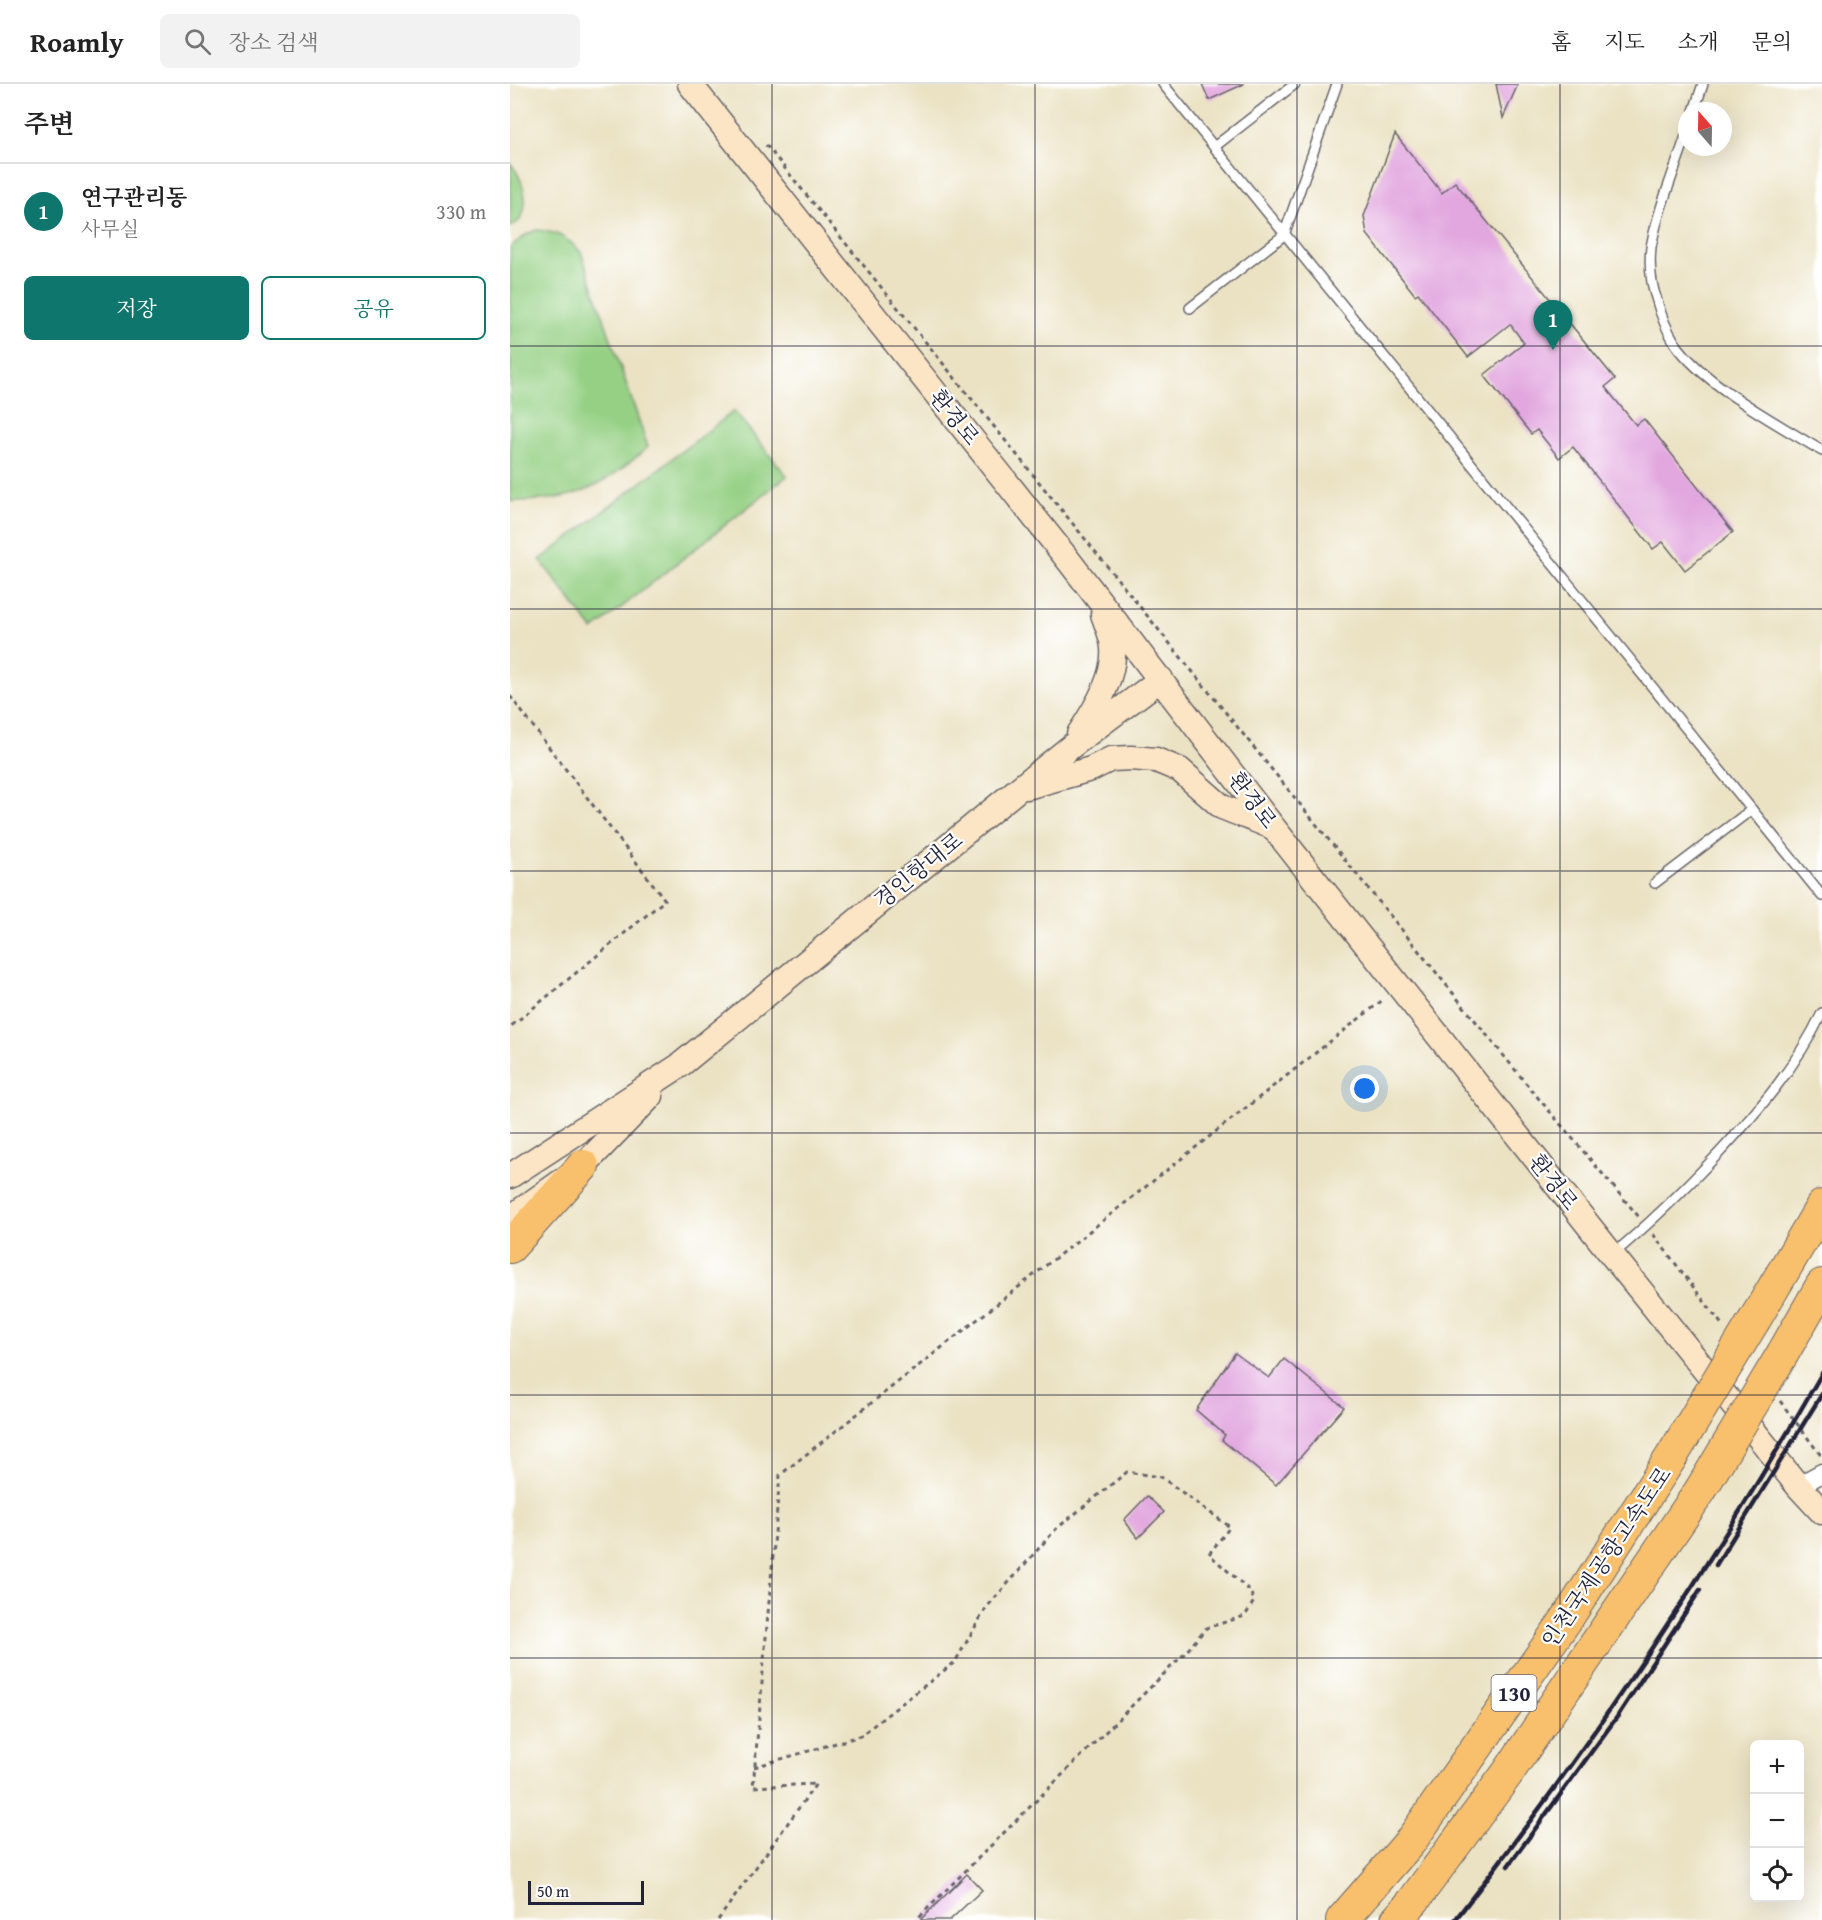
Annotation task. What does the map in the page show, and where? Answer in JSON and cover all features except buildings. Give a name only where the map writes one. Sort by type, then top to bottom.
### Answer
[{"type":"highway","points":[[510,1247],[583,1166]]},
{"type":"highway","name":"인천국제공항고속도로","points":[[1342,1920],[1410,1842],[1568,1617],[1672,1456],[1822,1206]]},
{"type":"highway","name":"인천국제공항고속도로","points":[[1397,1920],[1507,1774],[1700,1491],[1822,1285]]},
{"type":"street","name":"환경로","points":[[690,84],[1070,561],[1273,827],[1612,1255],[1798,1486],[1822,1512]]},
{"type":"street","points":[[1070,561],[1102,611],[1112,642],[1113,659],[1099,703],[1073,745]]},
{"type":"street","name":"경인항대로","points":[[510,1176],[679,1065],[1016,790],[1161,679]]},
{"type":"street","points":[[1016,790],[1091,769],[1111,759],[1156,760],[1180,770],[1221,807],[1273,827]]},
{"type":"street","name":"경인항대로","points":[[510,1218],[583,1166],[679,1065]]},
{"type":"street","points":[[1798,1486],[1822,1473]]},
{"type":"lane","points":[[1163,84],[1822,896]]},
{"type":"lane","points":[[1214,147],[1295,84]]},
{"type":"lane","points":[[1190,308],[1284,235],[1337,84]]},
{"type":"lane","points":[[1697,102],[1703,84]]},
{"type":"lane","points":[[1679,156],[1651,248],[1650,272],[1663,320],[1675,343],[1708,377],[1743,402],[1822,451]]},
{"type":"lane","points":[[1655,883],[1751,810]]},
{"type":"lane","points":[[1612,1255],[1647,1227],[1688,1187],[1770,1097],[1789,1071],[1822,1013]]},
{"type":"path","points":[[761,140],[1506,1059],[1647,1227],[1725,1328]]},
{"type":"path","points":[[510,696],[665,900],[510,1027]]},
{"type":"path","points":[[718,1920],[816,1784],[753,1787],[780,1475],[1399,986]]},
{"type":"path","points":[[1773,1392],[1822,1457]]},
{"type":"path","points":[[754,1767],[861,1736],[955,1662],[986,1608],[1056,1529],[1127,1472],[1161,1477],[1230,1527],[1209,1554],[1250,1591],[1254,1601],[1245,1616],[1206,1628],[1186,1652],[916,1920]]},
{"type":"green space","points":[[510,163],[521,181],[525,204],[520,219],[510,227]]},
{"type":"green space","points":[[536,230],[561,236],[581,252],[648,447],[616,473],[585,490],[552,499],[510,501],[510,247]]},
{"type":"green space","points":[[734,411],[787,476],[593,630],[540,560]]},
{"type":"railway","points":[[1455,1920],[1554,1788],[1648,1653],[1738,1515],[1822,1373]]},
{"type":"railway","points":[[1716,1565],[1822,1394]]},
{"type":"railway","points":[[1508,1866],[1617,1717],[1700,1590]]},
{"type":"place","name":"연구관리동","points":[[1553,350]]}]
